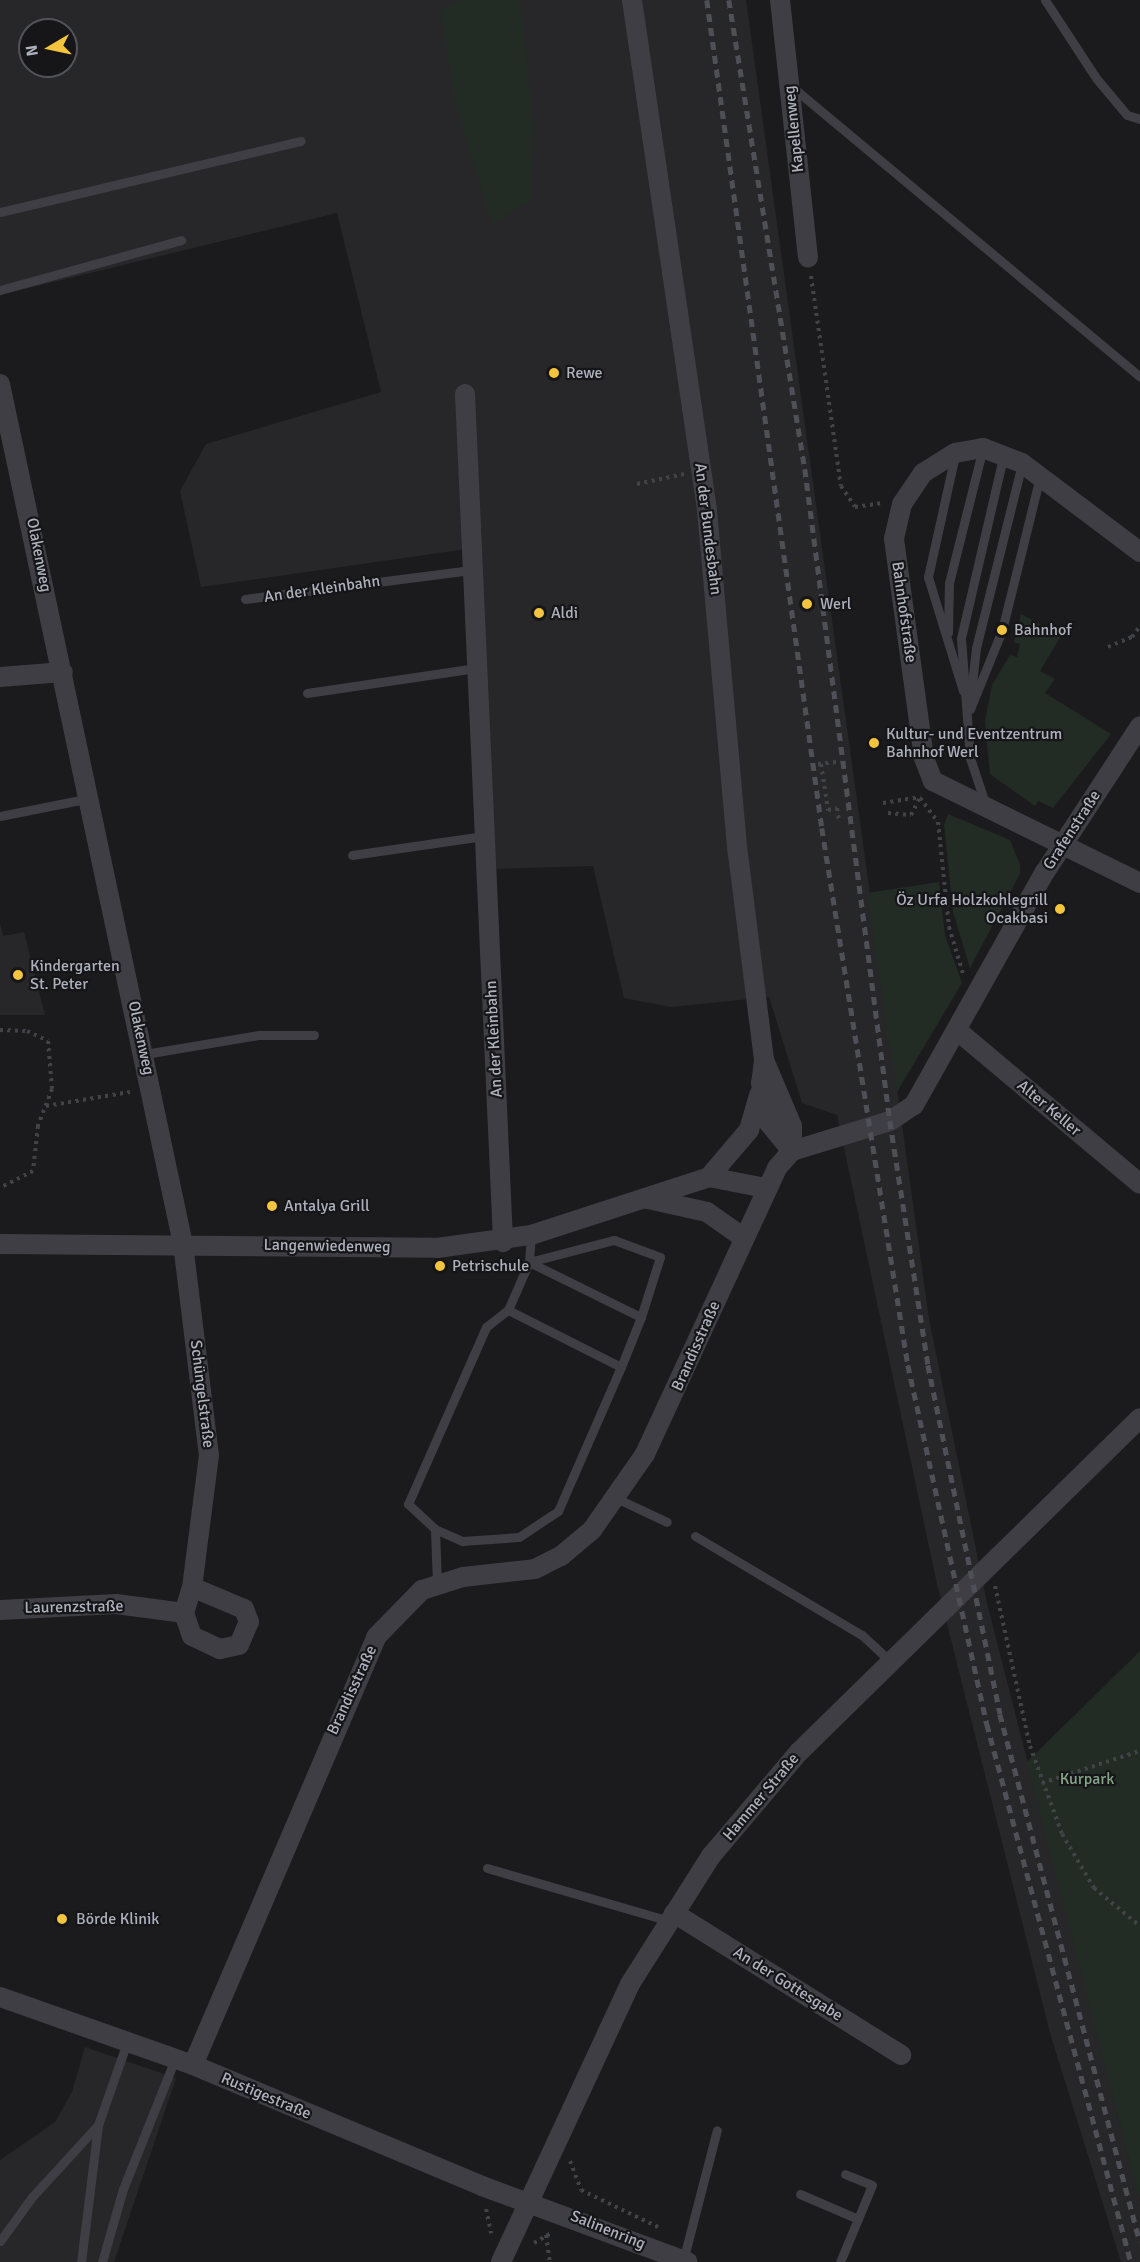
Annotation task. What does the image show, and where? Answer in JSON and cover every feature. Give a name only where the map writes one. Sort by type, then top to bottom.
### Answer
[{"type":"street","name":"An der Bundesbahn","points":[[632,0],[701,471],[764,1060],[761,1083],[769,1123],[792,1151]]},
{"type":"street","name":"Kapellenweg","points":[[780,0],[808,258]]},
{"type":"street","name":"Olakenweg","points":[[0,384],[145,1054],[183,1244]]},
{"type":"street","name":"An der Kleinbahn","points":[[465,394],[471,570],[503,1242]]},
{"type":"street","name":"Bahnhofstraße","points":[[1140,552],[1022,463],[1004,452],[983,448],[955,453],[922,473],[910,490],[894,539],[927,770],[944,789],[986,805],[1140,883]]},
{"type":"street","points":[[0,677],[63,672]]},
{"type":"street","name":"Grafenstraße","points":[[959,1032],[1063,842],[1140,726]]},
{"type":"street","points":[[765,1188],[792,1151],[907,1112],[933,1080],[959,1032]]},
{"type":"street","name":"Alter Keller","points":[[959,1032],[1140,1184]]},
{"type":"street","name":"An der Bundesbahn","points":[[764,1060],[792,1126],[792,1151]]},
{"type":"street","points":[[709,1177],[748,1130],[761,1083]]},
{"type":"street","name":"Langenwiedenweg","points":[[0,1244],[437,1248],[503,1242],[531,1235],[648,1199],[677,1184],[709,1177],[765,1188]]},
{"type":"street","name":"Brandisstraße","points":[[184,2062],[356,1676],[393,1615],[437,1584],[535,1569],[584,1536],[616,1498],[679,1386],[741,1236],[765,1188]]},
{"type":"street","name":"Langenwiedenweg","points":[[648,1199],[707,1212],[741,1236]]},
{"type":"street","name":"Schüngelstraße","points":[[183,1244],[209,1455],[192,1587],[184,1613]]},
{"type":"street","name":"Hammer Straße","points":[[501,2262],[630,1984],[672,1917],[756,1799],[890,1661],[1140,1418]]},
{"type":"street","points":[[184,1613],[192,1636],[228,1650],[239,1645],[249,1622],[236,1603],[192,1587]]},
{"type":"street","name":"Laurenzstraße","points":[[0,1610],[116,1604],[184,1613]]},
{"type":"street","name":"An der Gottesgabe","points":[[672,1917],[902,2055]]},
{"type":"street","name":"Rustigestraße","points":[[0,1997],[184,2062],[482,2186],[529,2199]]},
{"type":"street","name":"Salinenring","points":[[529,2199],[684,2261]]},
{"type":"lane","points":[[1045,0],[1096,78],[1127,115],[1140,119]]},
{"type":"lane","points":[[789,84],[1140,377]]},
{"type":"lane","points":[[0,212],[301,141]]},
{"type":"lane","points":[[0,290],[181,240]]},
{"type":"lane","points":[[950,650],[949,583],[983,448]]},
{"type":"lane","points":[[986,805],[970,758],[963,614],[1004,452]]},
{"type":"lane","points":[[955,453],[927,569],[969,710]]},
{"type":"lane","points":[[969,710],[976,648],[1022,463]]},
{"type":"lane","points":[[969,710],[999,639],[1041,477]]},
{"type":"lane","name":"An der Kleinbahn","points":[[245,599],[471,570]]},
{"type":"lane","points":[[307,693],[476,668]]},
{"type":"lane","points":[[0,816],[90,798]]},
{"type":"lane","points":[[352,855],[484,836]]},
{"type":"lane","points":[[145,1054],[259,1035],[314,1035]]},
{"type":"lane","points":[[529,1262],[614,1240],[660,1257],[641,1317],[621,1367],[558,1511],[519,1537],[462,1541],[435,1529],[408,1504],[486,1327],[508,1310],[529,1262],[531,1235]]},
{"type":"lane","points":[[529,1262],[641,1317]]},
{"type":"lane","points":[[508,1310],[621,1367]]},
{"type":"lane","points":[[616,1498],[667,1522]]},
{"type":"lane","points":[[435,1529],[437,1584]]},
{"type":"lane","points":[[695,1536],[862,1635],[890,1661]]},
{"type":"lane","points":[[487,1868],[672,1917]]},
{"type":"lane","points":[[81,2262],[98,2125],[127,2042]]},
{"type":"lane","points":[[102,2262],[123,2189],[184,2062]]},
{"type":"lane","points":[[0,2241],[32,2197],[98,2125]]},
{"type":"lane","points":[[684,2261],[717,2130]]},
{"type":"lane","points":[[840,2262],[872,2185],[845,2174]]},
{"type":"lane","points":[[800,2194],[858,2219]]},
{"type":"path","points":[[808,258],[841,486],[855,507],[884,503],[886,512]]},
{"type":"path","points":[[637,484],[701,471]]},
{"type":"path","points":[[1108,648],[1132,637],[1140,626]]},
{"type":"path","points":[[837,762],[828,766],[819,764],[828,810],[837,808],[839,820]]},
{"type":"path","points":[[916,789],[938,822],[949,927],[965,979],[982,988]]},
{"type":"path","points":[[888,813],[911,815],[920,797]]},
{"type":"path","points":[[883,803],[909,799]]},
{"type":"path","points":[[0,1030],[27,1031],[48,1041],[52,1089],[46,1106],[33,1171],[0,1188]]},
{"type":"path","points":[[46,1106],[152,1087]]},
{"type":"path","points":[[996,1593],[1042,1783],[1084,1875],[1140,1926]]},
{"type":"path","points":[[1042,1783],[1140,1751]]},
{"type":"path","points":[[546,2235],[550,2262]]},
{"type":"shaded area","points":[[0,0],[746,0],[929,1319],[987,1603],[1140,2202],[1140,2262],[1121,2262],[1050,2033],[937,1584],[837,1115],[802,1103],[769,997],[671,1007],[624,998],[593,866],[495,869],[474,548],[201,587],[180,491],[206,444],[381,392],[337,213],[0,295]]},
{"type":"shaded area","name":"Kindergarten St. Peter","points":[[0,923],[3,936],[24,932],[45,1015],[0,1015]]},
{"type":"shaded area","points":[[85,2047],[176,2078],[114,2262],[0,2262],[0,2160],[55,2122],[72,2092]]},
{"type":"green space","points":[[461,0],[520,0],[534,127],[531,200],[492,225],[457,109],[440,11]]},
{"type":"green space","points":[[1021,614],[1061,636],[1040,671],[1055,679],[1045,693],[1111,734],[1053,808],[1038,801],[1035,806],[990,774],[985,722],[992,685],[1010,655],[1017,657],[1020,644],[1014,642]]},
{"type":"green space","points":[[948,814],[1010,840],[1020,864],[1020,874],[970,968],[953,912],[944,825]]},
{"type":"green space","points":[[939,882],[945,935],[962,983],[897,1092],[867,893]]},
{"type":"green space","name":"Kurpark","points":[[1140,1651],[1140,2202],[1027,1762]]},
{"type":"railway","points":[[707,0],[822,828],[908,1365],[987,1724],[1131,2262]]},
{"type":"railway","points":[[729,0],[805,469],[890,1121],[928,1365],[1000,1714],[1140,2242]]},
{"type":"place","name":"Rewe","points":[[554,373]]},
{"type":"place","name":"Werl","points":[[807,604]]},
{"type":"place","name":"Aldi","points":[[539,613]]},
{"type":"place","name":"Bahnhof","points":[[1002,630]]},
{"type":"place","name":"Kultur- und Eventzentrum Bahnhof Werl","points":[[874,743]]},
{"type":"place","name":"Öz Urfa Holzkohlegrill Ocakbasi","points":[[1060,909]]},
{"type":"place","name":"Kindergarten St. Peter","points":[[18,975]]},
{"type":"place","name":"Antalya Grill","points":[[272,1206]]},
{"type":"place","name":"Petrischule","points":[[440,1266]]},
{"type":"place","name":"Börde Klinik","points":[[62,1919]]}]
